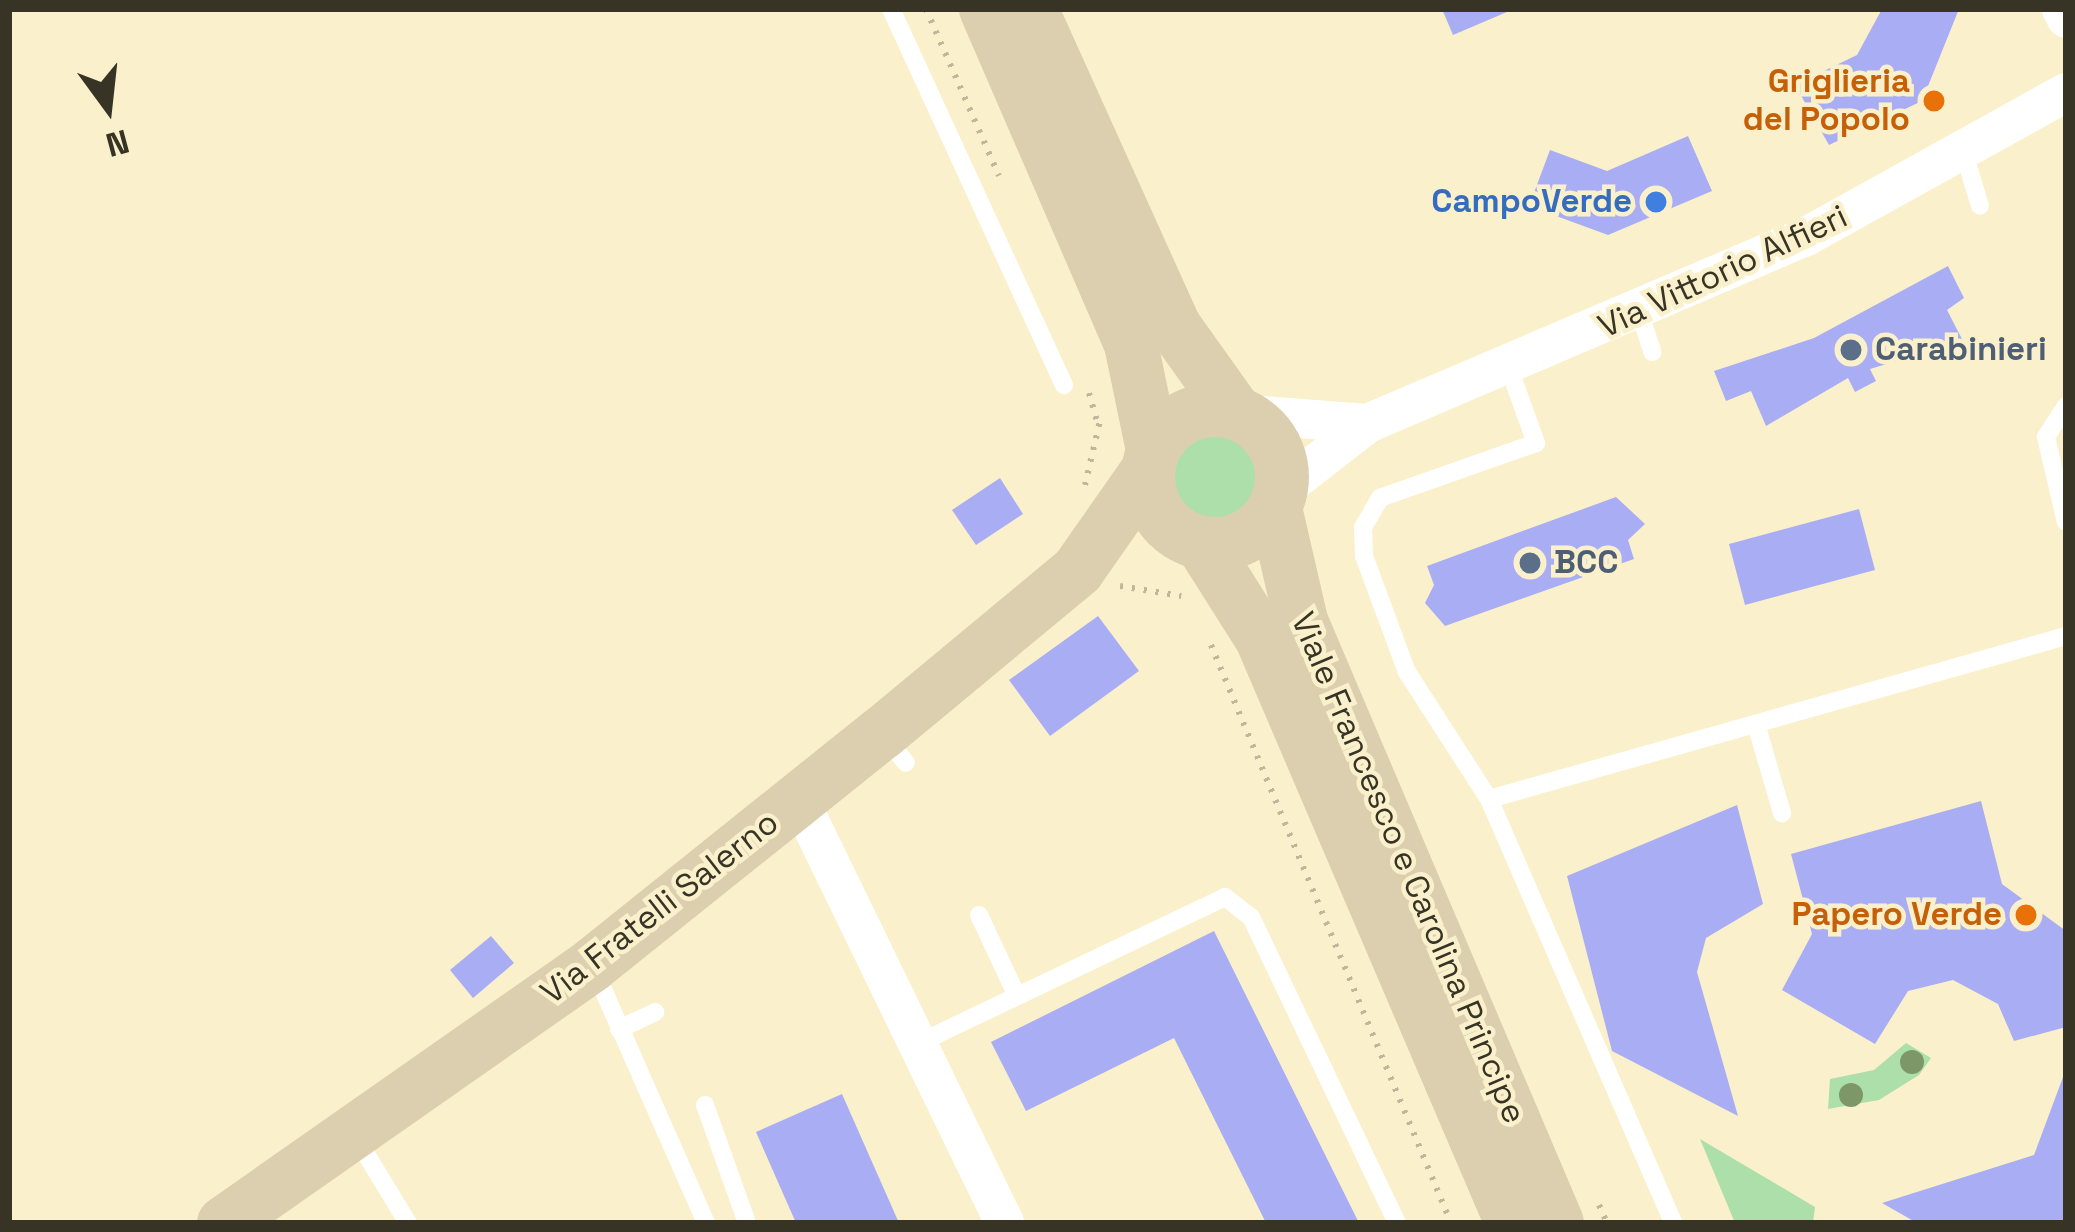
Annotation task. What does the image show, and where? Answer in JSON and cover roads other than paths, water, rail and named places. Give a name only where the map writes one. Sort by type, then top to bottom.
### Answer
[{"type":"street","name":"Viale Francesco e Carolina Principe","points":[[986,9],[1131,344],[1156,511],[1193,540],[1262,640],[1512,1223]]},
{"type":"street","name":"Viale Francesco e Carolina Principe","points":[[1031,9],[1174,326],[1236,413],[1276,449],[1278,498],[1300,621],[1557,1223]]},
{"type":"street","points":[[2061,9],[2066,18]]},
{"type":"street","name":"Via Vittorio Alfieri","points":[[1278,498],[1367,423],[1640,314],[1964,153],[2066,92]]},
{"type":"street","points":[[1151,460],[1180,420],[1236,413]]},
{"type":"street","name":"Via Vittorio Alfieri","points":[[1236,413],[1367,423]]},
{"type":"street","name":"Via Fratelli Salerno","points":[[224,1223],[356,1136],[592,964],[691,908],[799,800],[894,748],[1078,570],[1151,460]]},
{"type":"street","points":[[1193,540],[1243,539],[1278,498]]},
{"type":"street","name":"Via Fratelli Salerno","points":[[1078,570],[1193,540]]},
{"type":"street","points":[[799,800],[1004,1223]]},
{"type":"lane","points":[[891,9],[1064,385]]},
{"type":"lane","points":[[1964,153],[1980,206]]},
{"type":"lane","points":[[1640,314],[1652,352]]},
{"type":"lane","points":[[1509,368],[1535,443],[1379,498],[1362,541],[1407,671],[1489,799],[1673,1223]]},
{"type":"lane","points":[[2066,406],[2046,437],[2066,522]]},
{"type":"lane","points":[[1489,799],[2066,635]]},
{"type":"lane","points":[[1756,724],[1782,813]]},
{"type":"lane","points":[[919,1043],[1206,900],[1241,904],[1397,1223]]},
{"type":"lane","points":[[979,915],[1016,994]]},
{"type":"lane","points":[[592,964],[706,1223]]},
{"type":"lane","points":[[619,1029],[655,1012]]},
{"type":"lane","points":[[705,1105],[747,1223]]},
{"type":"lane","points":[[356,1136],[408,1223]]},
{"type":"place","name":"Griglieria del Popolo","points":[[1934,101]]},
{"type":"place","name":"CampoVerde","points":[[1656,202]]},
{"type":"place","name":"Carabinieri","points":[[1851,350]]},
{"type":"place","name":"BCC","points":[[1530,563]]},
{"type":"place","name":"Papero Verde","points":[[2026,915]]}]
